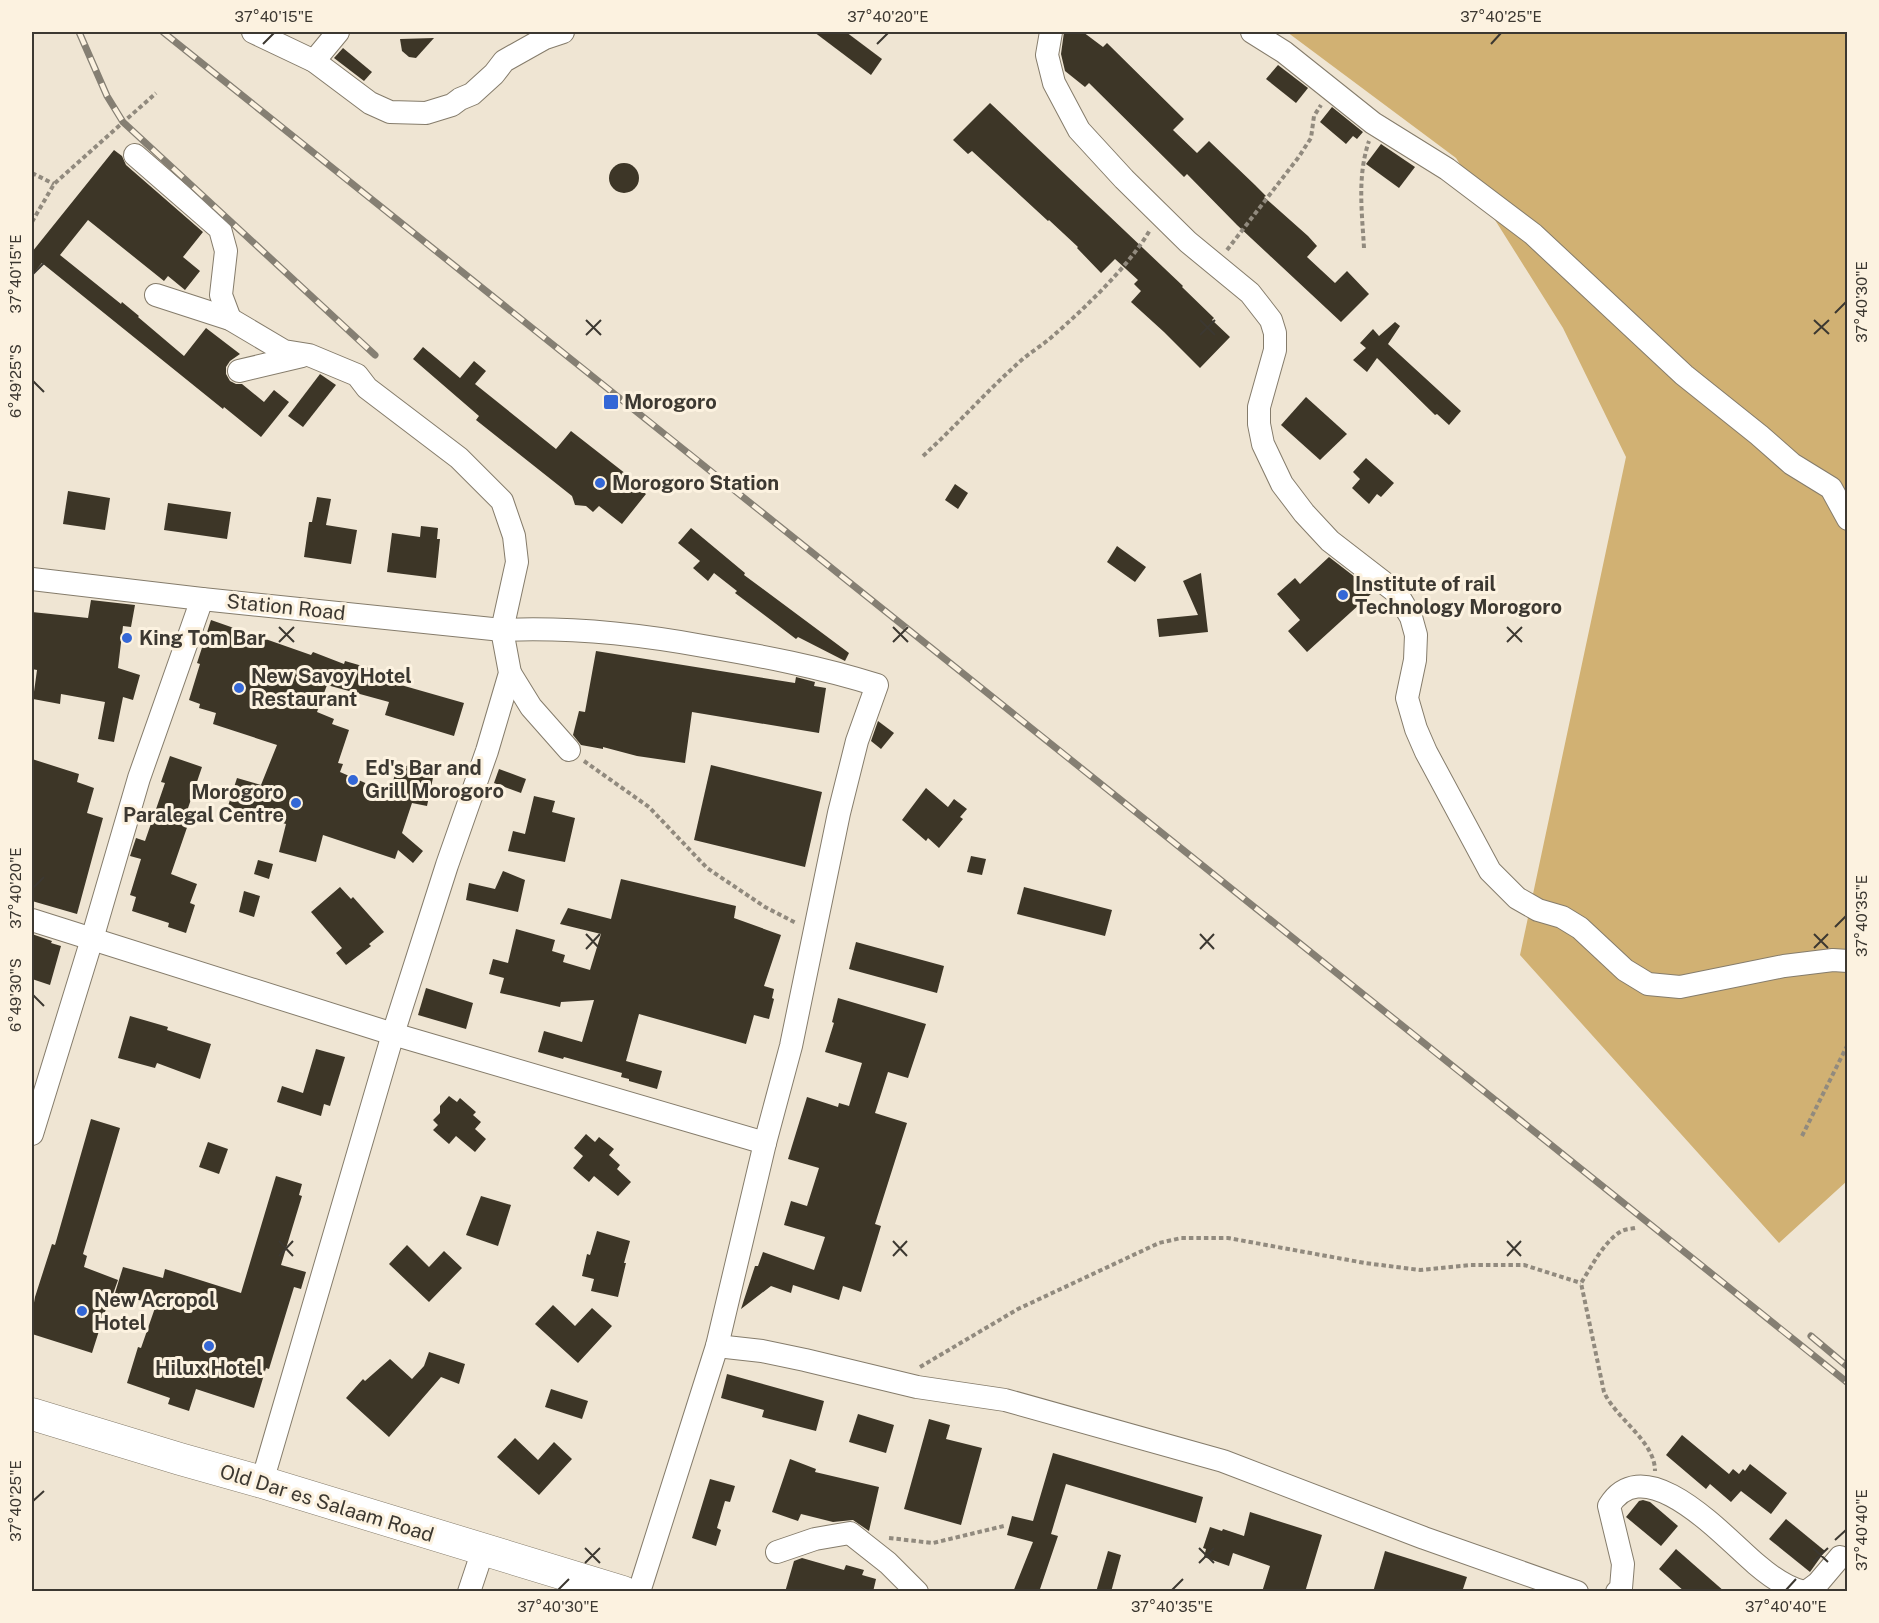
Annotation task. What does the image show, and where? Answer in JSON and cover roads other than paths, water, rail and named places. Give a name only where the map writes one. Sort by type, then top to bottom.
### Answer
[{"type":"main road","name":"Old Dar es Salaam Road","points":[[32,1414],[622,1592]]},
{"type":"street","points":[[253,32],[314,60],[370,102],[390,112],[426,113],[452,105],[472,94],[494,74],[504,61],[545,38],[563,32]]},
{"type":"street","points":[[314,60],[338,32]]},
{"type":"street","points":[[1051,32],[1048,47],[1054,83],[1079,130],[1124,179],[1188,242],[1260,303],[1271,320],[1275,333],[1275,350],[1262,391],[1259,424],[1263,444],[1282,484],[1304,513],[1330,541],[1396,592],[1411,618],[1416,635],[1415,660],[1407,698],[1416,729],[1490,871],[1517,898],[1538,910],[1562,917],[1580,928],[1625,970],[1648,984],[1680,987],[1784,966],[1833,960],[1848,962]]},
{"type":"street","points":[[1252,32],[1284,52],[1373,123],[1447,170],[1533,234],[1684,375],[1792,464],[1831,488],[1842,512],[1848,519]]},
{"type":"street","points":[[135,155],[220,229],[226,251],[221,295],[230,319]]},
{"type":"street","points":[[156,295],[230,319],[284,351],[309,355],[357,375],[367,388],[468,465],[502,501],[514,536],[517,562],[502,630],[510,673],[531,707],[569,750]]},
{"type":"street","points":[[239,371],[309,355]]},
{"type":"street","name":"Station Road","points":[[32,579],[502,630],[542,628],[651,636],[791,661],[877,685],[857,741],[839,813],[791,1046],[765,1143]]},
{"type":"street","points":[[32,1134],[139,778],[202,599]]},
{"type":"street","points":[[262,1482],[393,1034],[447,865],[487,751],[510,673]]},
{"type":"street","points":[[32,920],[393,1034],[765,1143],[717,1346],[639,1592]]},
{"type":"street","points":[[717,1346],[762,1351],[917,1388],[1005,1400],[1223,1461],[1424,1538],[1577,1592]]},
{"type":"street","points":[[1617,1592],[1621,1588],[1623,1564],[1610,1506],[1616,1496],[1629,1488],[1650,1486],[1672,1496],[1700,1515],[1770,1575],[1792,1589],[1805,1592],[1818,1583],[1840,1557]]},
{"type":"street","points":[[777,1552],[815,1539],[850,1533],[888,1563],[917,1592]]},
{"type":"street","points":[[469,1592],[483,1550]]},
{"type":"railway","points":[[79,32],[107,96],[123,122],[375,355]]},
{"type":"railway","points":[[163,32],[1848,1383]]},
{"type":"railway","points":[[1811,1336],[1848,1367]]},
{"type":"place","name":"Morogoro","points":[[611,402]]},
{"type":"place","name":"Morogoro Station","points":[[600,483]]},
{"type":"place","name":"Institute of rail Technology Morogoro","points":[[1343,595]]},
{"type":"place","name":"King Tom Bar","points":[[127,638]]},
{"type":"place","name":"New Savoy Hotel Restaurant","points":[[239,688]]},
{"type":"place","name":"Ed's Bar and Grill Morogoro","points":[[353,780]]},
{"type":"place","name":"Morogoro Paralegal Centre","points":[[296,803]]},
{"type":"place","name":"New Acropol Hotel","points":[[82,1311]]},
{"type":"place","name":"Hilux Hotel","points":[[209,1346]]}]
